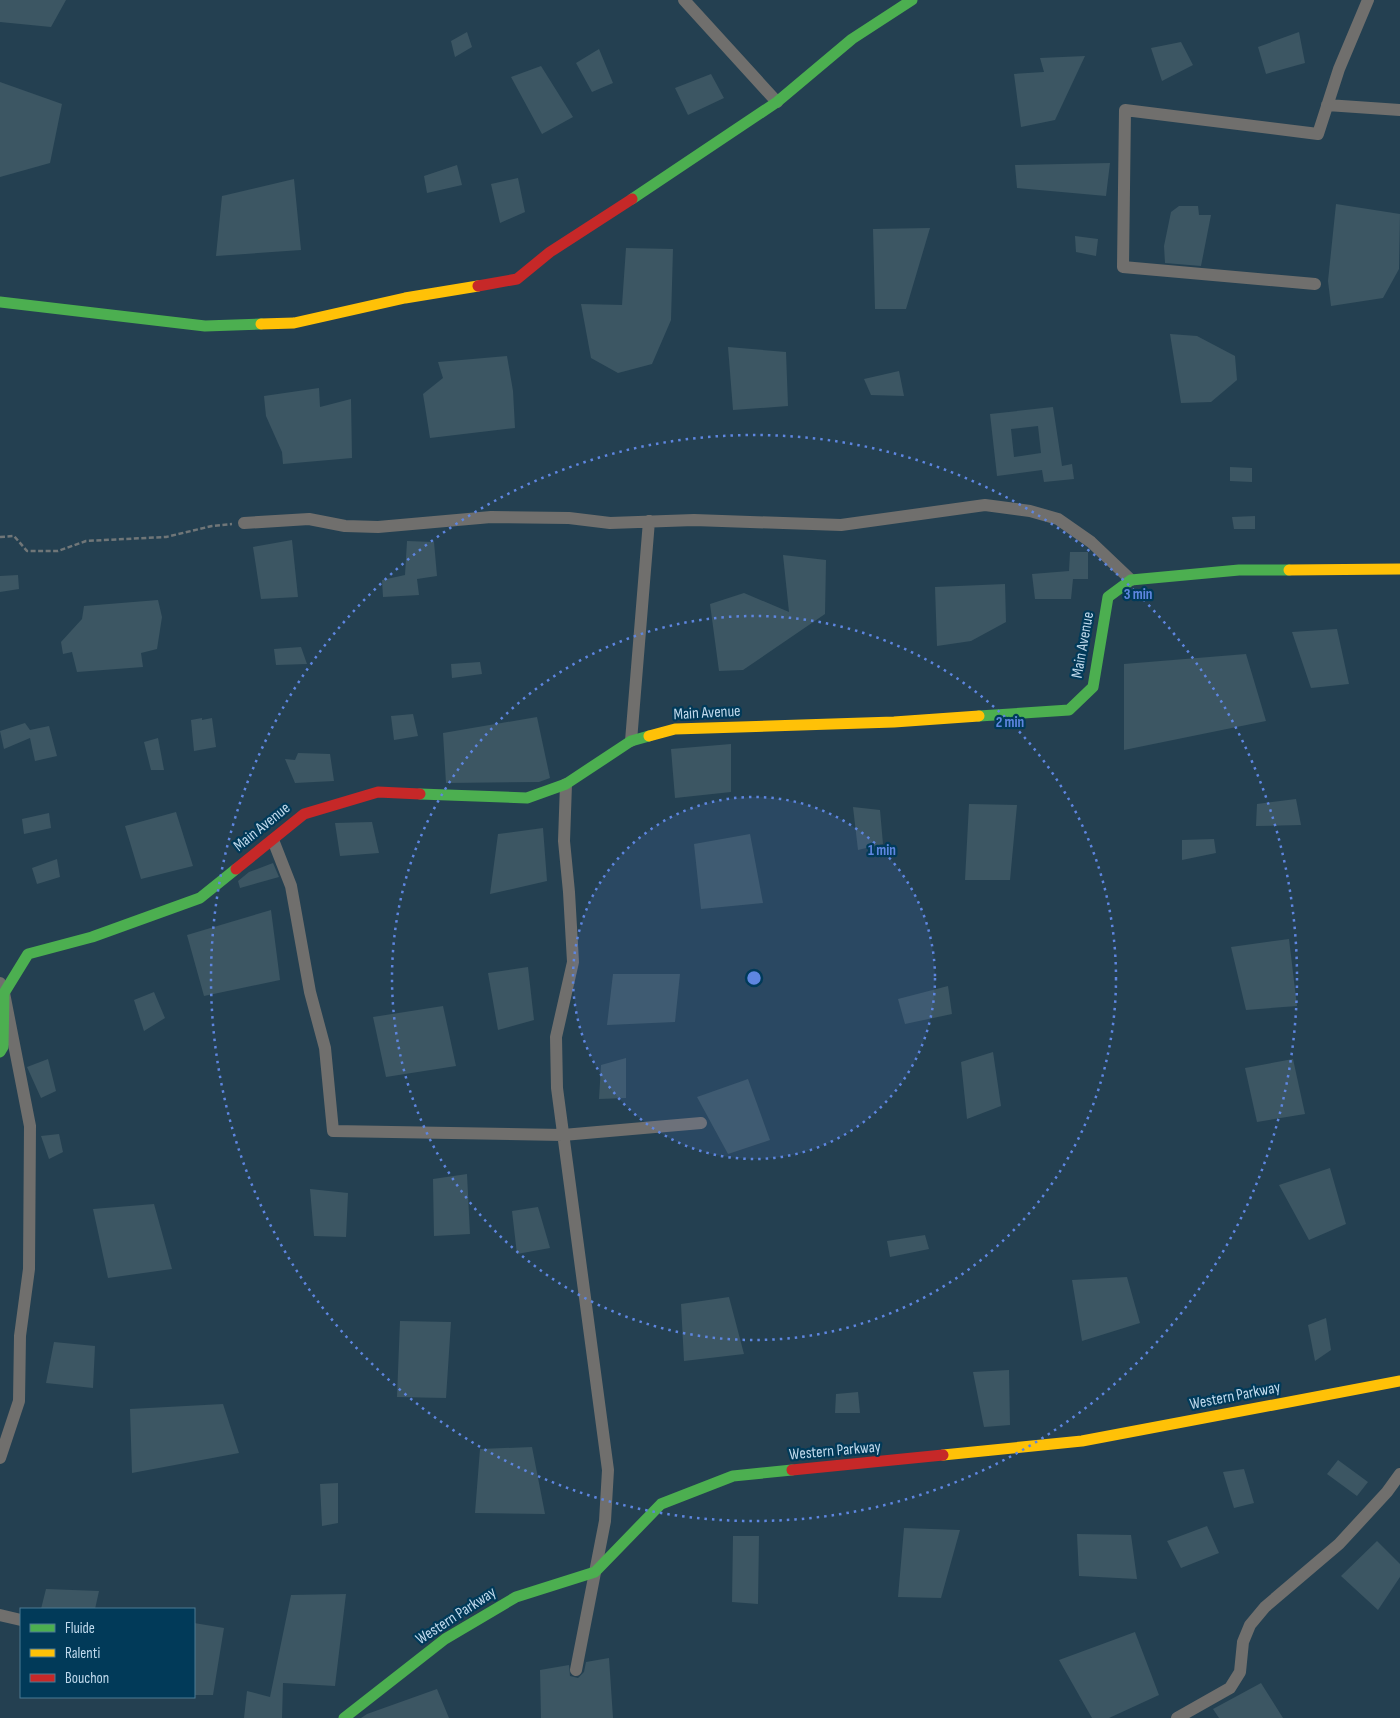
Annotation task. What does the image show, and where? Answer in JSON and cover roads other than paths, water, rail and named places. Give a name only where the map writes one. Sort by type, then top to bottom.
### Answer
[{"type":"street","points":[[684,0],[778,102]]},
{"type":"street","points":[[0,302],[206,326],[284,323],[405,298],[517,279],[550,252],[778,102],[852,39],[912,0]]},
{"type":"street","points":[[1315,284],[1123,267],[1125,110],[1318,134],[1338,68],[1368,0]]},
{"type":"street","points":[[1327,105],[1400,110]]},
{"type":"street","points":[[244,523],[309,519],[345,526],[378,527],[492,517],[569,518],[610,523],[694,520],[841,525],[985,505],[1030,511],[1058,519],[1091,542],[1131,580],[1239,570],[1400,569]]},
{"type":"street","points":[[632,741],[649,522]]},
{"type":"street","name":"Main Avenue","points":[[2,988],[28,954],[92,937],[200,898],[304,814],[378,792],[527,798],[566,784],[632,741],[675,729],[894,722],[1069,710],[1093,688],[1108,597],[1131,580]]},
{"type":"street","points":[[566,784],[564,841],[570,892],[573,962],[556,1037],[557,1088],[608,1470],[605,1521],[576,1670]]},
{"type":"street","points":[[273,840],[291,886],[310,992],[325,1048],[333,1132],[563,1135],[700,1123]]},
{"type":"street","points":[[0,1052],[3,1048],[2,988]]},
{"type":"street","points":[[0,1458],[19,1401],[20,1336],[29,1259],[30,1126],[2,988]]},
{"type":"street","name":"Western Parkway","points":[[344,1718],[444,1639],[516,1597],[595,1572],[662,1504],[733,1476],[1082,1441],[1400,1381]]},
{"type":"street","points":[[1177,1718],[1230,1688],[1240,1672],[1243,1642],[1250,1625],[1265,1607],[1339,1544],[1387,1492],[1400,1474]]},
{"type":"street","points":[[0,1615],[20,1620]]}]
